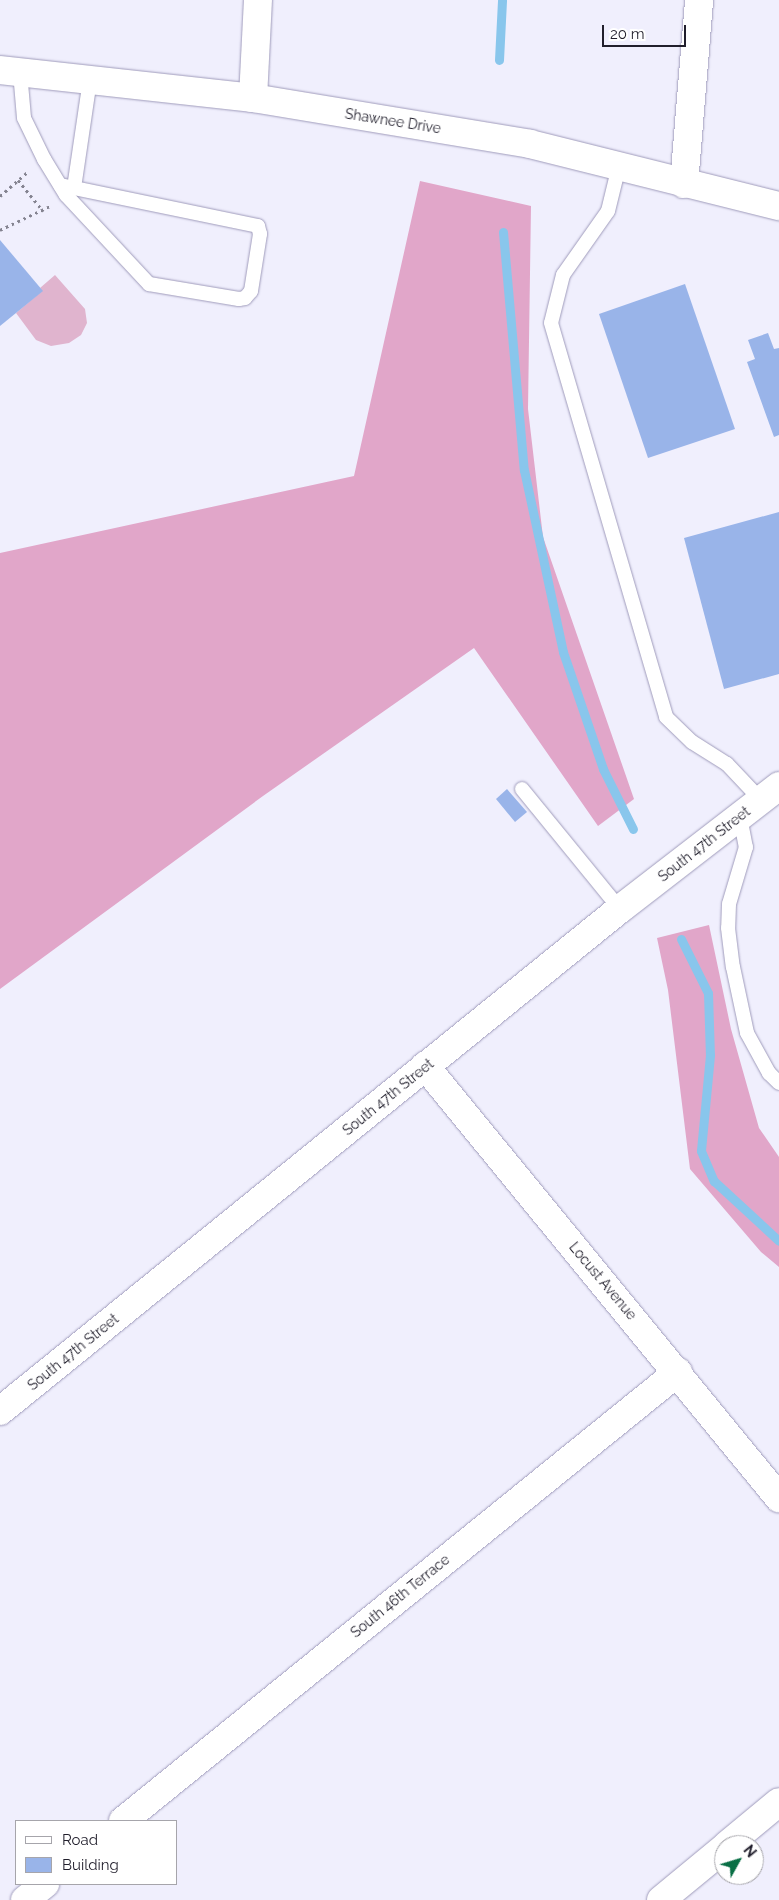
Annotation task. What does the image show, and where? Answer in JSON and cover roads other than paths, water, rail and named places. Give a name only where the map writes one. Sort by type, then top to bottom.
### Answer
[{"type":"street","points":[[253,98],[258,0]]},
{"type":"street","points":[[684,184],[699,0]]},
{"type":"street","name":"Shawnee Drive","points":[[10,71],[253,98],[530,144],[684,184],[779,206]]},
{"type":"street","name":"South 47th Street","points":[[0,1411],[620,909],[760,801]]},
{"type":"street","name":"Locust Avenue","points":[[425,1066],[678,1372],[779,1498]]},
{"type":"street","name":"South 46th Terrace","points":[[124,1820],[678,1372]]},
{"type":"street","points":[[739,1835],[779,1802]]},
{"type":"street","points":[[661,1900],[714,1856]]},
{"type":"street","points":[[25,1900],[45,1885]]},
{"type":"lane","points":[[10,71],[24,118],[44,159],[67,189],[149,284],[239,299],[245,298],[251,291],[260,234],[258,226],[250,221],[67,189]]},
{"type":"lane","points":[[67,189],[90,79]]},
{"type":"lane","points":[[618,166],[608,211],[563,275],[551,323],[666,717],[692,742],[727,764],[760,801],[729,904],[728,928],[733,967],[747,1033],[769,1073],[779,1083]]},
{"type":"lane","points":[[522,789],[620,909]]},
{"type":"waterway","points":[[499,60],[502,0]]},
{"type":"waterway","points":[[503,232],[524,470],[563,652],[603,769],[633,829]]},
{"type":"waterway","points":[[681,939],[708,993],[710,1055],[701,1151],[714,1181],[779,1241]]}]
